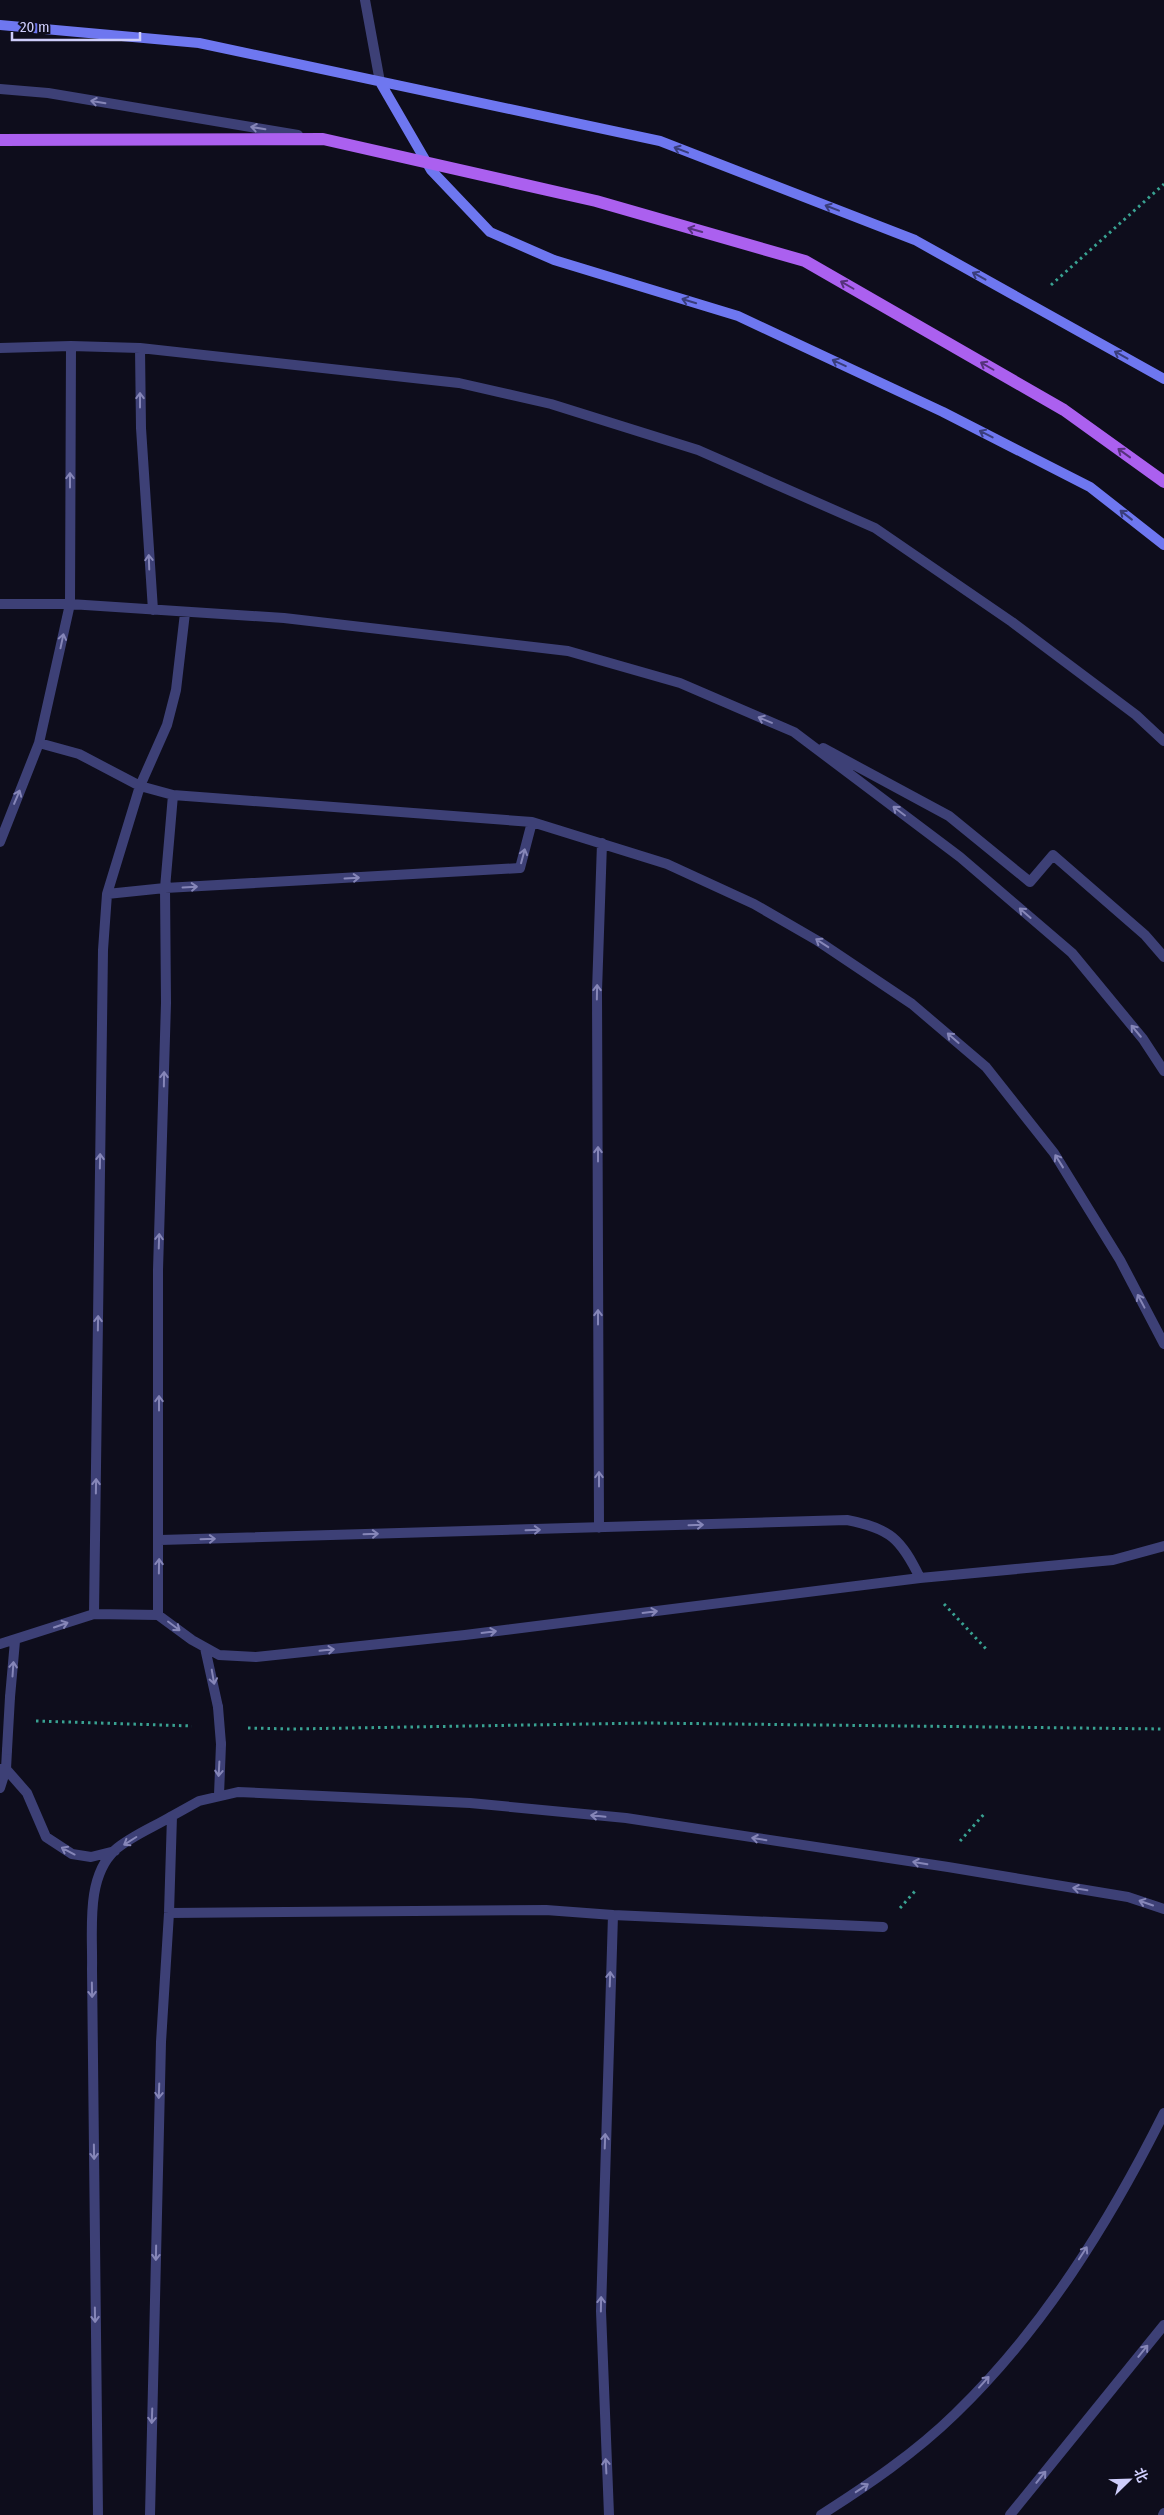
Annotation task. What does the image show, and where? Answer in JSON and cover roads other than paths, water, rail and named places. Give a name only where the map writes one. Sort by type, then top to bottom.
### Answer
[{"type":"main road","points":[[0,25],[199,43],[660,141],[915,240],[1164,378]]},
{"type":"main road","points":[[380,82],[431,170],[490,232],[554,260],[738,316],[943,412],[1090,487],[1164,545]]},
{"type":"main road","points":[[0,140],[324,139],[596,201],[804,261],[1064,410],[1164,482]]},
{"type":"lane","points":[[365,0],[380,82]]},
{"type":"lane","points":[[0,89],[48,93],[324,139]]},
{"type":"lane","points":[[0,842],[39,743],[70,604],[70,346]]},
{"type":"lane","points":[[0,348],[70,346],[140,348],[459,384],[551,404],[698,450],[875,528],[1012,622],[1136,715],[1164,741]]},
{"type":"lane","points":[[140,348],[141,428],[153,610]]},
{"type":"lane","points":[[0,604],[70,604],[284,618],[568,651],[680,683],[794,732],[949,816],[1030,882],[1054,855],[1145,935],[1164,957]]},
{"type":"lane","points":[[94,1614],[103,950],[107,894],[140,786],[167,725],[176,690],[185,612]]},
{"type":"lane","points":[[794,732],[960,857],[1072,953],[1143,1039],[1164,1071]]},
{"type":"lane","points":[[39,743],[79,754],[140,786],[173,795],[532,822],[667,864],[754,904],[818,940],[912,1004],[986,1067],[1054,1152],[1120,1260],[1164,1344]]},
{"type":"lane","points":[[158,1615],[160,1540],[158,1270],[166,1003],[165,888],[173,795]]},
{"type":"lane","points":[[107,894],[165,888],[520,868],[532,822]]},
{"type":"lane","points":[[599,1528],[597,991],[602,843]]},
{"type":"lane","points":[[160,1540],[847,1520],[874,1525],[892,1538],[908,1555],[920,1578]]},
{"type":"lane","points":[[0,1644],[15,1641],[94,1614],[158,1615],[205,1648],[219,1655],[256,1657],[465,1635],[920,1578],[1113,1560],[1164,1546]]},
{"type":"lane","points":[[0,1788],[7,1750],[15,1641]]},
{"type":"lane","points":[[205,1648],[218,1707],[221,1744],[219,1795]]},
{"type":"lane","points":[[3,1769],[27,1793],[46,1837],[72,1854],[91,1857],[115,1851],[198,1801],[219,1795],[264,1792],[470,1803],[626,1818],[1119,1895],[1164,1909]]},
{"type":"lane","points":[[150,2515],[160,2052],[169,1913],[172,1816]]},
{"type":"lane","points":[[98,2515],[92,1969],[94,1894],[104,1865],[115,1851]]},
{"type":"lane","points":[[169,1913],[546,1910],[613,1915],[883,1927]]},
{"type":"lane","points":[[608,2515],[601,2311],[613,1915]]},
{"type":"lane","points":[[821,2515],[872,2482],[954,2415],[1039,2322],[1129,2183],[1164,2113]]},
{"type":"lane","points":[[1010,2515],[1164,2325]]}]
